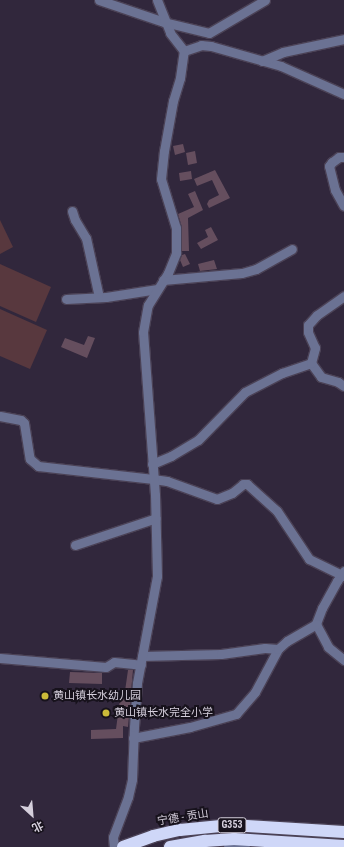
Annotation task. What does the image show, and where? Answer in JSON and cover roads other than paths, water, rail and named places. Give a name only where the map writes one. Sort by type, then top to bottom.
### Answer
[{"type":"highway","name":"宁德 - 贡山","points":[[123,847],[153,836],[180,830],[231,825],[344,832]]},
{"type":"highway","name":"G353","points":[[170,847],[205,841],[234,839],[344,846]]},
{"type":"street","points":[[99,0],[164,22],[210,33],[265,0]]},
{"type":"street","points":[[157,0],[164,22],[174,40],[184,51]]},
{"type":"street","points":[[262,61],[283,52],[344,38]]},
{"type":"street","points":[[184,51],[201,45],[211,46],[281,66],[344,94]]},
{"type":"street","points":[[114,847],[113,837],[128,797],[132,779],[136,697],[157,576],[156,518],[143,332],[147,309],[174,260],[177,236],[161,179],[166,137],[173,100],[180,78],[184,51]]},
{"type":"street","points":[[344,157],[339,157],[329,166],[336,190],[344,206]]},
{"type":"street","points":[[72,211],[75,220],[83,230],[86,238],[99,297]]},
{"type":"street","points":[[163,280],[242,273],[256,269],[292,249]]},
{"type":"street","points":[[66,299],[99,297],[157,289]]},
{"type":"street","points":[[344,296],[317,315],[308,325],[308,332],[315,348],[312,363],[321,377],[335,380],[344,386]]},
{"type":"street","points":[[152,464],[171,456],[198,440],[239,397],[251,388],[282,373],[312,363]]},
{"type":"street","points":[[0,416],[21,420],[24,423],[30,459],[38,466],[153,478],[167,481],[217,499],[232,493],[243,484],[247,484],[277,511],[309,559],[343,574],[322,608],[316,624],[287,641],[278,649],[255,692],[236,714],[190,727],[133,738]]},
{"type":"street","points":[[74,545],[156,518]]},
{"type":"street","points":[[316,624],[328,647],[344,660]]},
{"type":"street","points":[[0,658],[106,667],[114,662],[220,654],[265,648],[278,649]]},
{"type":"place","name":"黄山镇长水幼儿园","points":[[45,696]]},
{"type":"place","name":"黄山镇长水完全小学","points":[[106,713]]}]
